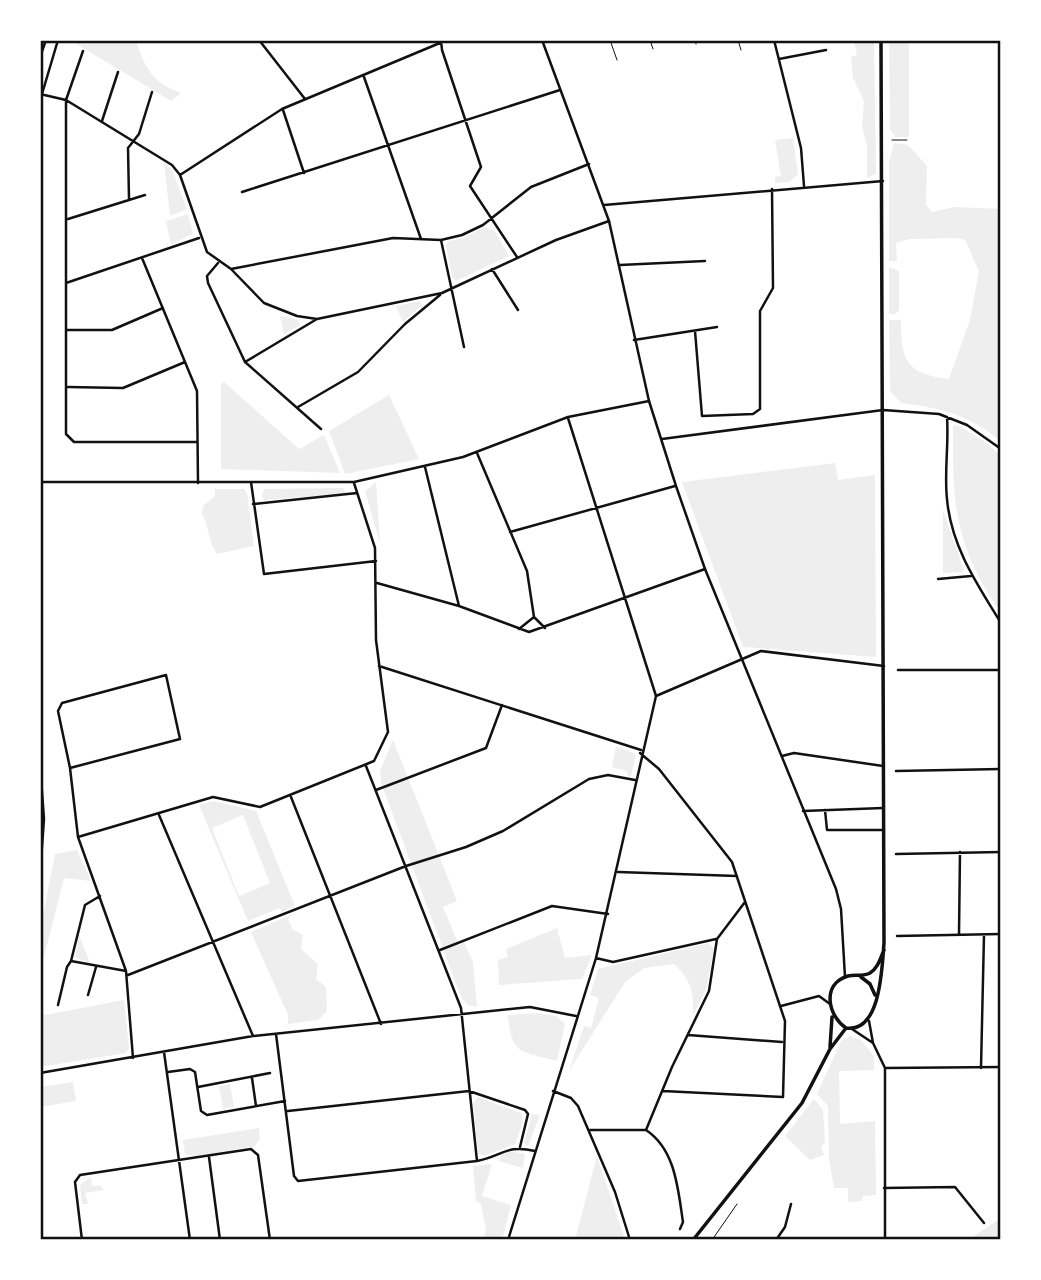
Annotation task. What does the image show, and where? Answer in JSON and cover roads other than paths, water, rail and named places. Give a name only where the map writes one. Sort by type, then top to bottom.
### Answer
[{"type":"main road","points":[[833,1015],[846,1028],[852,1029],[869,1021],[884,950],[881,40]]},
{"type":"main road","points":[[830,1049],[832,988],[845,977],[871,972],[878,965],[884,950]]},
{"type":"main road","points":[[860,976],[870,984],[876,997]]},
{"type":"main road","points":[[693,1240],[797,1111],[819,1076],[830,1049],[846,1028]]},
{"type":"street","points":[[40,57],[46,40]]},
{"type":"street","points":[[58,40],[41,94],[66,100],[162,157],[180,175],[199,238],[206,252],[218,263],[231,269],[264,303],[297,316],[317,319]]},
{"type":"street","points":[[259,40],[304,99]]},
{"type":"street","points":[[542,40],[610,221],[649,401],[676,486],[705,569],[841,909],[845,977]]},
{"type":"street","points":[[774,40],[801,148],[804,187]]},
{"type":"street","points":[[180,175],[282,109],[444,41]]},
{"type":"street","points":[[444,41],[442,50],[481,167],[470,186],[517,257]]},
{"type":"street","points":[[779,60],[826,50]]},
{"type":"street","points":[[83,51],[66,100],[66,434],[68,440],[197,442]]},
{"type":"street","points":[[102,121],[118,72]]},
{"type":"street","points":[[364,76],[421,239]]},
{"type":"street","points":[[242,192],[561,90]]},
{"type":"street","points":[[129,199],[128,148],[139,134],[152,92]]},
{"type":"street","points":[[282,109],[304,173]]},
{"type":"street","points":[[231,269],[393,238],[441,240],[462,235],[491,218],[531,187],[589,164]]},
{"type":"street","points":[[604,205],[883,181]]},
{"type":"street","points":[[695,331],[702,416],[753,414],[760,409],[760,311],[773,288],[772,189]]},
{"type":"street","points":[[67,220],[145,195]]},
{"type":"street","points":[[297,407],[358,372],[404,324],[452,286],[610,221]]},
{"type":"street","points":[[66,283],[199,238]]},
{"type":"street","points":[[441,240],[464,347]]},
{"type":"street","points":[[142,258],[197,391],[198,483]]},
{"type":"street","points":[[620,265],[705,261]]},
{"type":"street","points":[[218,263],[207,276],[208,283],[245,362],[321,429]]},
{"type":"street","points":[[492,269],[518,310]]},
{"type":"street","points":[[245,362],[317,319],[442,293]]},
{"type":"street","points":[[67,330],[112,330],[163,308]]},
{"type":"street","points":[[634,340],[717,327]]},
{"type":"street","points":[[66,387],[122,388],[185,362]]},
{"type":"street","points":[[40,482],[354,482],[477,453],[568,417],[649,401]]},
{"type":"street","points":[[662,439],[883,410],[919,411],[967,425],[1001,449]]},
{"type":"street","points":[[508,1240],[608,914],[641,751],[656,696],[568,417]]},
{"type":"street","points":[[947,417],[947,499],[954,535],[971,576],[1001,623]]},
{"type":"street","points":[[477,453],[527,571],[534,617],[545,628]]},
{"type":"street","points":[[425,466],[459,606]]},
{"type":"street","points":[[251,482],[264,574],[376,561]]},
{"type":"street","points":[[78,838],[213,797],[260,807],[366,766],[381,751],[388,732],[379,666],[376,561],[372,533],[354,482]]},
{"type":"street","points":[[510,532],[676,486]]},
{"type":"street","points":[[252,504],[357,493]]},
{"type":"street","points":[[376,583],[459,606],[529,632],[705,569]]},
{"type":"street","points":[[938,579],[971,576]]},
{"type":"street","points":[[518,630],[534,617]]},
{"type":"street","points":[[656,696],[761,652],[884,666]]},
{"type":"street","points":[[379,666],[641,751],[659,769],[729,857],[785,1021],[783,1097],[663,1091]]},
{"type":"street","points":[[898,670],[1001,670]]},
{"type":"street","points":[[71,768],[180,739],[166,675],[59,706],[71,768],[78,838],[126,973],[133,1058]]},
{"type":"street","points":[[376,790],[486,748],[502,705]]},
{"type":"street","points":[[781,757],[794,753],[883,766]]},
{"type":"street","points":[[40,764],[44,819],[40,875]]},
{"type":"street","points":[[366,766],[461,1008],[477,1161]]},
{"type":"street","points":[[896,771],[1001,769]]},
{"type":"street","points":[[71,961],[126,973],[212,943],[406,866],[466,847],[503,831],[589,779],[608,775],[635,780]]},
{"type":"street","points":[[291,797],[381,1024]]},
{"type":"street","points":[[803,811],[883,808]]},
{"type":"street","points":[[825,810],[827,830],[883,830]]},
{"type":"street","points":[[159,815],[253,1036]]},
{"type":"street","points":[[958,934],[960,852]]},
{"type":"street","points":[[896,854],[1001,852]]},
{"type":"street","points":[[617,872],[737,876]]},
{"type":"street","points":[[58,1005],[85,905],[100,896]]},
{"type":"street","points":[[646,1130],[709,991],[718,939],[745,902]]},
{"type":"street","points":[[439,950],[552,906],[608,914]]},
{"type":"street","points":[[897,936],[1001,934]]},
{"type":"street","points":[[981,1068],[984,935]]},
{"type":"street","points":[[596,958],[613,962],[718,939]]},
{"type":"street","points":[[88,995],[96,967]]},
{"type":"street","points":[[781,1006],[819,996],[830,1003]]},
{"type":"street","points":[[40,1073],[253,1036],[530,1007],[576,1016]]},
{"type":"street","points":[[869,1021],[873,1043],[885,1068],[885,1240]]},
{"type":"street","points":[[852,1029],[873,1043]]},
{"type":"street","points":[[276,1034],[297,1180],[477,1161],[506,1149],[520,1147],[535,1152]]},
{"type":"street","points":[[688,1035],[783,1042]]},
{"type":"street","points":[[164,1052],[190,1240]]},
{"type":"street","points":[[885,1068],[1001,1067]]},
{"type":"street","points":[[168,1073],[190,1069],[195,1072],[201,1111],[207,1115],[285,1101]]},
{"type":"street","points":[[198,1087],[270,1073]]},
{"type":"street","points":[[251,1077],[256,1106]]},
{"type":"street","points":[[287,1111],[469,1091],[525,1110],[528,1114],[520,1147]]},
{"type":"street","points":[[553,1091],[574,1100],[589,1130],[630,1240]]},
{"type":"street","points":[[589,1130],[646,1130],[659,1144],[675,1170],[682,1222],[680,1229]]},
{"type":"street","points":[[82,1240],[76,1178],[180,1158],[209,1157],[251,1149],[258,1155],[270,1240]]},
{"type":"street","points":[[209,1157],[220,1240]]},
{"type":"street","points":[[884,1188],[955,1187],[984,1223]]},
{"type":"street","points":[[776,1240],[785,1227],[791,1204]]},
{"type":"lane","points":[[610,40],[617,60]]},
{"type":"lane","points":[[650,40],[653,50]]},
{"type":"lane","points":[[695,40],[696,44]]},
{"type":"lane","points":[[738,40],[741,50]]},
{"type":"lane","points":[[892,140],[907,140]]},
{"type":"lane","points":[[712,1240],[737,1204]]}]
